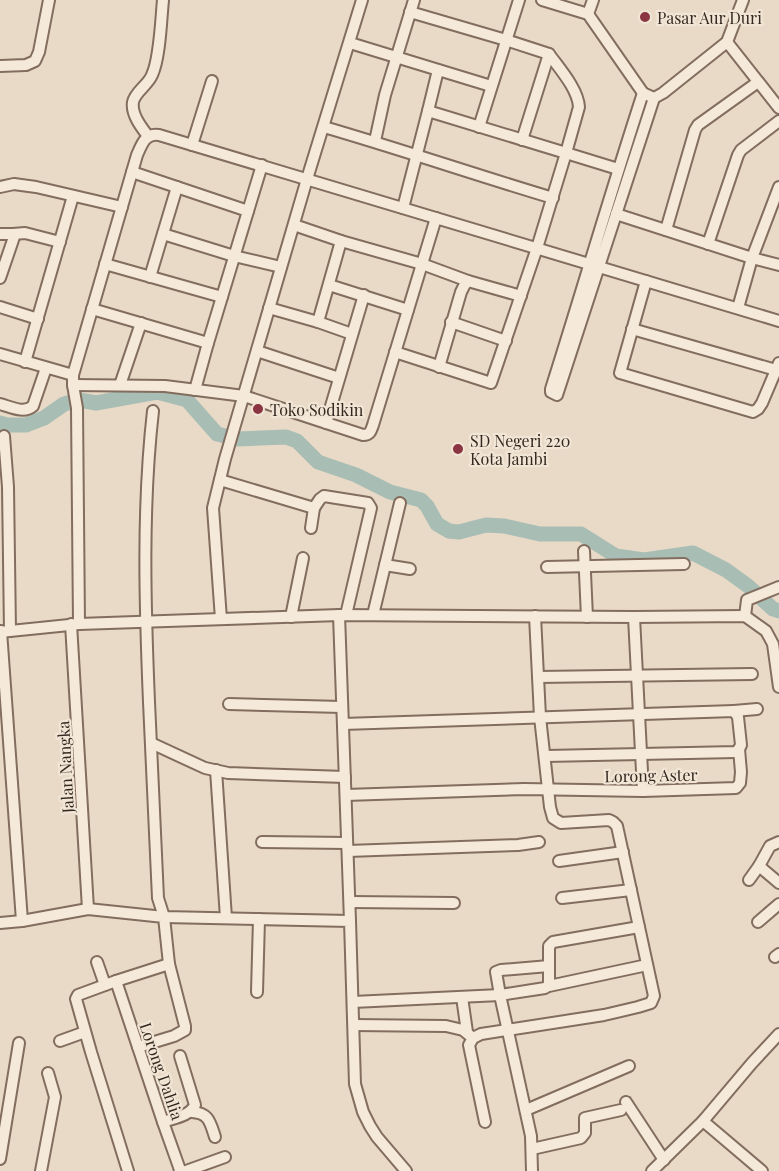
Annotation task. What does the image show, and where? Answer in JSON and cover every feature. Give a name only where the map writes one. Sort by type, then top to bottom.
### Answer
[{"type":"street","points":[[0,66],[26,65],[35,61],[39,52],[49,0]]},
{"type":"street","points":[[148,136],[138,120],[133,105],[135,97],[153,74],[163,0]]},
{"type":"street","points":[[221,619],[213,509],[225,459],[281,267],[363,0]]},
{"type":"street","points":[[375,141],[396,56],[414,0]]},
{"type":"street","points":[[479,127],[519,0]]},
{"type":"street","points":[[542,0],[588,14],[643,93],[654,98]]},
{"type":"street","points":[[588,14],[592,0]]},
{"type":"street","points":[[606,227],[616,214],[654,98],[727,42],[743,0]]},
{"type":"street","points":[[395,352],[492,384],[537,248],[579,107],[579,101],[566,78],[549,54],[410,12]]},
{"type":"street","points":[[727,42],[779,108]]},
{"type":"street","points":[[350,43],[491,86]]},
{"type":"street","points":[[522,140],[549,54]]},
{"type":"street","points":[[403,208],[438,70]]},
{"type":"street","points":[[192,144],[212,81]]},
{"type":"street","points":[[666,230],[698,124],[758,82]]},
{"type":"street","points":[[594,265],[551,389],[556,395],[606,227],[618,169],[643,93]]},
{"type":"street","points":[[428,111],[618,169]]},
{"type":"street","points":[[708,244],[738,155],[741,150],[779,121]]},
{"type":"street","points":[[324,127],[552,198]]},
{"type":"street","points":[[74,385],[92,309],[132,172],[142,143],[153,134],[779,321]]},
{"type":"street","points":[[195,390],[262,165]]},
{"type":"street","points":[[132,172],[248,211]]},
{"type":"street","points":[[0,187],[14,184],[27,185],[122,207]]},
{"type":"street","points":[[150,277],[177,187]]},
{"type":"street","points":[[738,308],[752,258],[779,187]]},
{"type":"street","points":[[26,362],[73,196]]},
{"type":"street","points":[[616,214],[779,265]]},
{"type":"street","points":[[0,354],[46,368],[74,385],[165,386],[244,396],[367,435],[371,432],[436,218]]},
{"type":"street","points":[[294,225],[521,296]]},
{"type":"street","points":[[0,234],[25,232],[60,243]]},
{"type":"street","points":[[0,278],[14,237],[13,234]]},
{"type":"street","points":[[163,234],[234,256],[281,267]]},
{"type":"street","points":[[318,322],[341,241]]},
{"type":"street","points":[[105,264],[222,297]]},
{"type":"street","points":[[632,328],[777,367],[758,409],[753,412],[620,373],[632,328],[646,280]]},
{"type":"street","points":[[439,367],[462,288],[468,281]]},
{"type":"street","points":[[329,285],[408,310]]},
{"type":"street","points":[[326,423],[364,296]]},
{"type":"street","points":[[0,307],[38,319]]},
{"type":"street","points":[[269,308],[352,334]]},
{"type":"street","points":[[92,309],[208,343]]},
{"type":"street","points":[[451,322],[506,340]]},
{"type":"street","points":[[120,386],[141,323]]},
{"type":"street","points":[[257,351],[339,378]]},
{"type":"street","points":[[0,404],[25,411],[30,409],[46,368]]},
{"type":"street","name":"Jalan Nangka","points":[[74,385],[76,408],[75,624],[88,909]]},
{"type":"street","points":[[138,1047],[174,1036],[185,1030],[169,964],[164,917],[158,898],[146,621],[148,459],[153,411]]},
{"type":"street","points":[[4,436],[8,487],[4,631],[22,921]]},
{"type":"street","points":[[220,480],[314,508]]},
{"type":"street","points":[[311,528],[314,508],[320,499],[327,496],[368,503],[371,508],[342,615],[342,707],[355,1084],[363,1112],[377,1137],[406,1171]]},
{"type":"street","points":[[373,615],[400,502]]},
{"type":"street","points":[[584,550],[587,617]]},
{"type":"street","points":[[291,617],[303,558]]},
{"type":"street","points":[[546,567],[684,564]]},
{"type":"street","points":[[385,565],[410,569]]},
{"type":"street","points":[[745,616],[746,602],[750,597],[775,588]]},
{"type":"street","points":[[4,631],[75,624],[342,615],[745,616],[766,631],[771,638],[779,687]]},
{"type":"street","points":[[354,1025],[446,1026],[470,1035],[603,1015],[651,1003],[654,996],[617,826],[609,820],[561,823],[553,818],[540,717],[535,616]]},
{"type":"street","points":[[634,617],[644,792]]},
{"type":"street","points":[[538,677],[752,674]]},
{"type":"street","points":[[229,704],[342,707]]},
{"type":"street","points":[[343,724],[757,709]]},
{"type":"street","points":[[546,756],[736,752],[741,745],[738,717],[734,711]]},
{"type":"street","points":[[151,743],[205,768],[228,773],[345,777]]},
{"type":"street","name":"Lorong Aster","points":[[346,795],[524,789],[644,792],[736,788],[740,783],[741,772],[739,749]]},
{"type":"street","points":[[216,770],[226,918]]},
{"type":"street","points":[[262,842],[347,847],[518,845],[539,842]]},
{"type":"street","points":[[749,880],[770,846],[779,842]]},
{"type":"street","points":[[559,861],[623,852]]},
{"type":"street","points":[[759,866],[779,883]]},
{"type":"street","points":[[562,898],[631,890]]},
{"type":"street","points":[[350,902],[454,903]]},
{"type":"street","points":[[758,922],[779,904]]},
{"type":"street","points":[[0,923],[88,909],[164,917],[350,921]]},
{"type":"street","points":[[257,992],[259,919]]},
{"type":"street","points":[[549,986],[549,946],[553,942],[639,927]]},
{"type":"street","name":"Lorong Dahlia","points":[[97,962],[111,983],[138,1047],[180,1171]]},
{"type":"street","points":[[129,1171],[76,1002],[78,995],[169,964]]},
{"type":"street","points":[[353,1002],[500,995],[540,989],[647,965]]},
{"type":"street","points":[[532,1171],[531,1137],[496,974],[497,971],[549,966]]},
{"type":"street","points":[[462,997],[470,1035],[469,1045],[485,1122]]},
{"type":"street","points":[[60,1041],[85,1032]]},
{"type":"street","points":[[652,1171],[703,1120],[779,1034]]},
{"type":"street","points":[[0,1159],[5,1095],[19,1043]]},
{"type":"street","points":[[180,1056],[195,1105],[192,1112]]},
{"type":"street","points":[[525,1110],[629,1066]]},
{"type":"street","points":[[41,1171],[55,1097],[48,1073]]},
{"type":"street","points":[[532,1149],[581,1138],[585,1133],[585,1118],[624,1106],[664,1160]]},
{"type":"street","points":[[163,1122],[192,1112],[201,1112],[207,1117],[215,1137]]},
{"type":"street","points":[[703,1120],[762,1171]]},
{"type":"street","points":[[186,1171],[225,1157]]},
{"type":"waterway","points":[[0,423],[26,425],[44,418],[64,404],[79,400],[96,403],[157,392],[187,400],[217,434],[238,439],[286,437],[297,441],[318,462],[356,475],[390,492],[421,500],[437,524],[449,531],[459,532],[486,525],[504,526],[540,534],[581,534],[616,556],[644,560],[693,553],[726,570],[773,609],[779,611]]},
{"type":"place","name":"Pasar Aur Duri","points":[[645,17]]},
{"type":"place","name":"Toko Sodikin","points":[[258,409]]},
{"type":"place","name":"SD Negeri 220 Kota Jambi","points":[[458,449]]}]
